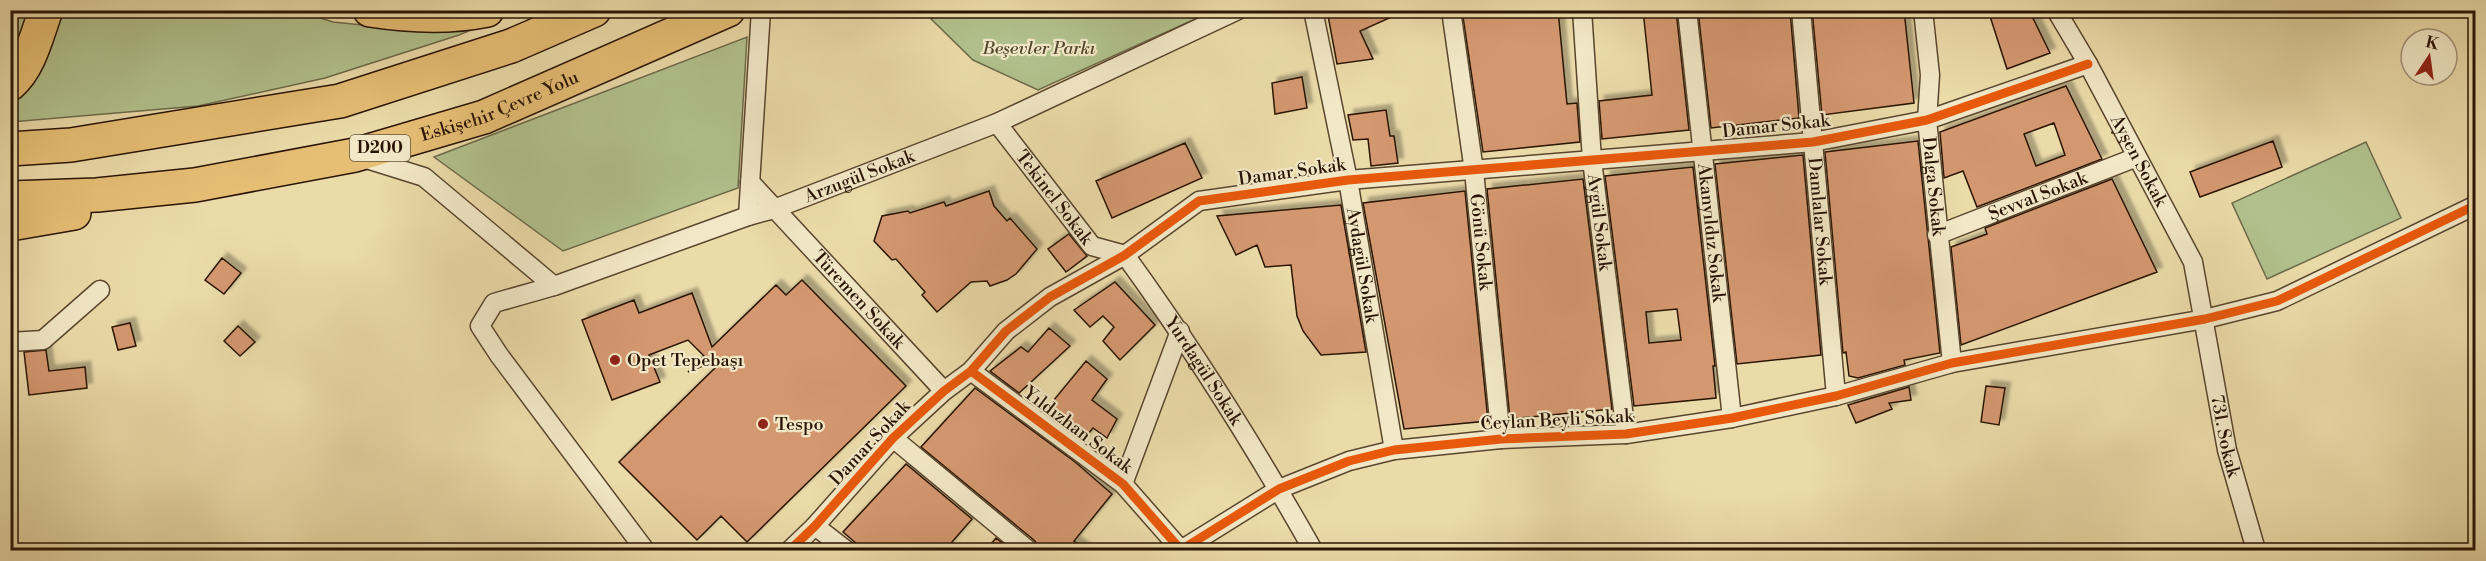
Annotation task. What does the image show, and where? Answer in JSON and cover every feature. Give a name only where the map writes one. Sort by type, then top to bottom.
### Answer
[{"type":"highway","points":[[10,84],[16,79],[33,47],[46,10]]},
{"type":"highway","points":[[370,10],[408,16],[469,14],[487,10]]},
{"type":"highway","points":[[10,149],[71,145],[340,101],[511,46],[594,10]]},
{"type":"highway","name":"Eskişehir Çevre Yolu","points":[[10,198],[98,195],[195,185],[356,155],[484,117],[728,10]]},
{"type":"highway","points":[[10,224],[97,209],[195,185]]},
{"type":"street","points":[[748,216],[761,10]]},
{"type":"street","name":"Arzugül Sokak","points":[[645,550],[499,355],[480,326],[494,303],[554,286],[748,216],[774,209],[997,123],[1238,10]]},
{"type":"street","name":"Aydagül Sokak","points":[[1314,10],[1348,180],[1394,450]]},
{"type":"street","name":"Gönü Sokak","points":[[1451,10],[1473,171],[1501,439]]},
{"type":"street","name":"Aygül Sokak","points":[[1582,10],[1592,160],[1626,434]]},
{"type":"street","name":"Akanyıldız Sokak","points":[[1687,10],[1732,418]]},
{"type":"street","name":"Damlalar Sokak","points":[[1801,10],[1836,396]]},
{"type":"street","name":"Dalga Sokak","points":[[1923,10],[1930,75],[1927,120],[1937,235],[1952,363]]},
{"type":"street","name":"Ayşen Sokak","points":[[2056,10],[2088,64],[2193,262],[2205,320]]},
{"type":"street","name":"Damar Sokak","points":[[790,550],[815,526],[893,438],[971,370],[1006,331],[1050,297],[1125,255],[1199,201],[1348,180],[1813,142],[1927,120],[2088,64]]},
{"type":"street","name":"Tekinel Sokak","points":[[997,123],[1092,246],[1125,255]]},
{"type":"street","points":[[356,155],[424,177],[554,286]]},
{"type":"street","name":"Şevval Sokak","points":[[1937,235],[2137,157]]},
{"type":"street","name":"Türemen Sokak","points":[[750,182],[944,392]]},
{"type":"street","name":"Ceylan Beyli Sokak","points":[[1181,550],[1279,489],[1349,461],[1394,450],[1501,439],[1626,434],[1732,418],[1836,396],[1952,363],[2205,320],[2277,301],[2475,205]]},
{"type":"street","name":"Yurdagül Sokak","points":[[1125,255],[1180,331],[1279,489],[1313,550]]},
{"type":"street","points":[[10,342],[43,340],[100,290]]},
{"type":"street","name":"731. Sokak","points":[[2205,320],[2228,450],[2256,550]]},
{"type":"street","points":[[1123,484],[1180,331]]},
{"type":"street","name":"Yıldızhan Sokak","points":[[971,370],[1123,484],[1181,550]]},
{"type":"street","points":[[893,438],[1028,550]]},
{"type":"street","points":[[815,526],[846,550]]},
{"type":"green space","points":[[296,10],[333,22],[402,29],[483,25],[459,35],[325,78],[198,106],[11,122],[10,98],[59,11]]},
{"type":"green space","points":[[11,11],[30,11],[11,61]]},
{"type":"green space","name":"Beşevler Parkı","points":[[923,11],[1213,11],[1038,90],[973,60]]},
{"type":"green space","points":[[747,37],[738,188],[563,251],[434,157]]},
{"type":"green space","points":[[2366,142],[2401,218],[2267,279],[2232,203]]},
{"type":"building","points":[[1327,10],[1407,10],[1360,31],[1373,59],[1337,64]]},
{"type":"building","points":[[1462,10],[1558,10],[1567,104],[1577,103],[1580,142],[1483,152]]},
{"type":"building","points":[[1643,10],[1676,10],[1689,130],[1602,139],[1599,101],[1652,95]]},
{"type":"building","points":[[1698,10],[1790,10],[1799,118],[1711,128]]},
{"type":"building","points":[[1812,10],[1904,10],[1914,103],[1822,115]]},
{"type":"building","points":[[1988,10],[2029,10],[2050,53],[2007,69]]},
{"type":"building","points":[[1302,77],[1307,108],[1275,114],[1272,83]]},
{"type":"building","points":[[2066,86],[2102,159],[1977,207],[1963,171],[1944,178],[1940,132]],"holes":[[[2054,123],[2065,155],[2036,166],[2024,134]]]},
{"type":"building","points":[[1386,110],[1390,136],[1394,136],[1398,163],[1371,166],[1368,139],[1353,140],[1348,115]]},
{"type":"building","points":[[1918,141],[1940,353],[1904,360],[1905,365],[1858,378],[1849,376],[1846,352],[1843,353],[1825,152]]},
{"type":"building","points":[[2273,141],[2282,167],[2200,197],[2190,172]]},
{"type":"building","points":[[1185,143],[1202,178],[1112,218],[1096,181]]},
{"type":"building","points":[[1803,155],[1821,355],[1737,364],[1715,164]]},
{"type":"building","points":[[1693,167],[1715,366],[1713,366],[1716,398],[1634,406],[1605,176]],"holes":[[[1677,309],[1681,340],[1649,343],[1646,312]]]},
{"type":"building","points":[[1583,179],[1612,409],[1510,419],[1487,189]]},
{"type":"building","points":[[2112,179],[2157,272],[1961,345],[1951,247],[1987,234],[1985,228]]},
{"type":"building","points":[[989,191],[994,206],[1007,221],[1010,218],[1037,249],[1016,274],[1007,280],[990,286],[987,281],[971,282],[937,312],[922,295],[925,292],[896,259],[892,260],[874,241],[882,216],[908,211],[910,213],[944,202],[946,206]]},
{"type":"building","points":[[1465,191],[1488,421],[1404,429],[1363,203]]},
{"type":"building","points":[[1341,205],[1366,352],[1321,355],[1303,331],[1297,316],[1291,265],[1265,267],[1257,245],[1236,255],[1217,216]]},
{"type":"building","points":[[1069,234],[1087,256],[1066,272],[1048,249]]},
{"type":"building","points":[[222,258],[241,273],[224,294],[205,280]]},
{"type":"building","name":"Tespo","points":[[802,280],[906,386],[747,542],[721,516],[697,540],[619,462],[715,368],[710,363],[688,372],[704,356],[688,340],[649,355],[660,382],[612,400],[582,320],[634,300],[639,313],[692,293],[712,347],[776,285],[786,295]]},
{"type":"building","points":[[1115,282],[1155,325],[1120,360],[1103,341],[1114,327],[1103,316],[1090,327],[1074,310]]},
{"type":"building","points":[[130,323],[136,346],[118,350],[112,327]]},
{"type":"building","points":[[238,326],[255,342],[240,356],[224,341]]},
{"type":"building","points":[[1049,328],[1070,346],[1019,393],[990,371],[1021,347],[1028,352]]},
{"type":"building","points":[[46,350],[49,371],[85,367],[87,388],[29,395],[24,352]]},
{"type":"building","points":[[1086,361],[1107,379],[1092,400],[1117,419],[1107,438],[1093,428],[1083,440],[1044,412]]},
{"type":"building","points":[[1986,386],[2005,388],[1999,425],[1981,422]]},
{"type":"building","points":[[1909,387],[1911,400],[1889,403],[1892,409],[1856,423],[1848,405]]},
{"type":"building","points":[[975,388],[1075,462],[1112,494],[1074,541],[1086,550],[1039,550],[1035,541],[921,447]]},
{"type":"building","points":[[906,464],[972,519],[945,550],[864,550],[843,532]]},
{"type":"building","points":[[996,538],[1011,550],[986,550]]},
{"type":"cycle path","points":[[790,550],[815,526],[893,438],[944,391],[971,371],[1006,331],[1050,297],[1125,255],[1199,201],[1348,180],[1813,142],[1927,120],[2088,64]]},
{"type":"cycle path","points":[[971,371],[1123,484],[1181,550],[1279,489],[1349,461],[1394,450],[1501,439],[1626,434],[1732,418],[1836,396],[1952,363],[2205,319],[2277,301],[2476,205]]},
{"type":"place","name":"Opet Tepebaşı","points":[[615,360]]},
{"type":"place","name":"Tespo","points":[[763,424]]}]
